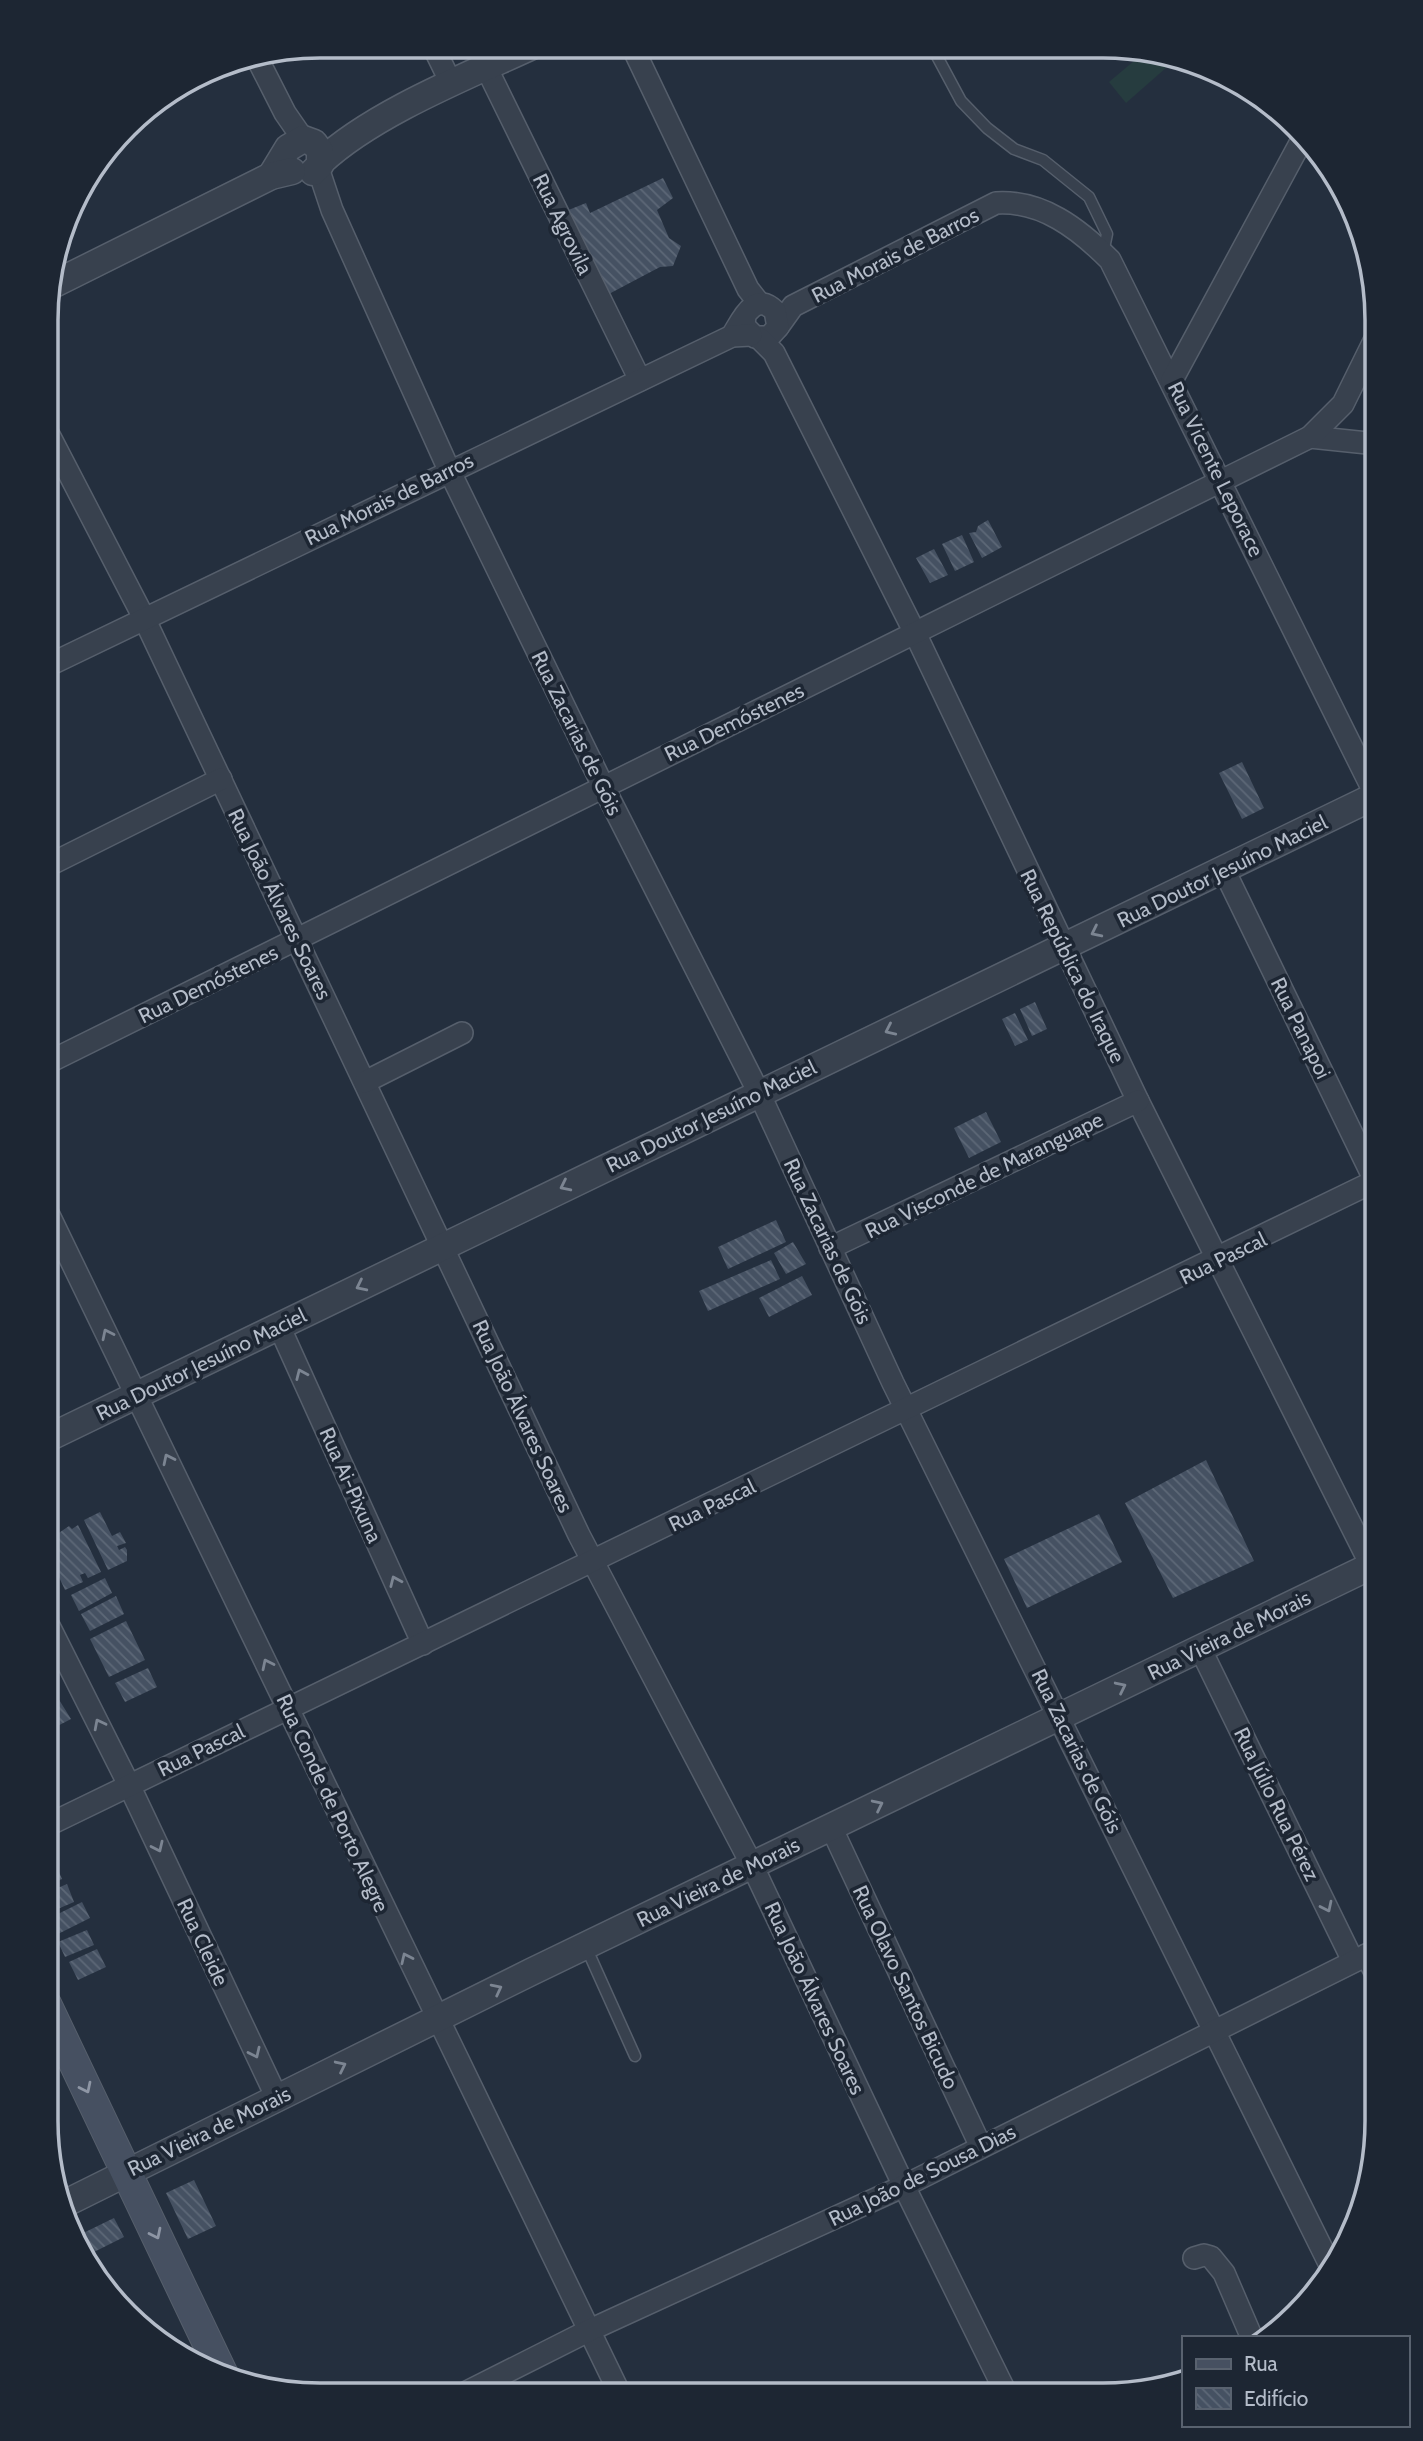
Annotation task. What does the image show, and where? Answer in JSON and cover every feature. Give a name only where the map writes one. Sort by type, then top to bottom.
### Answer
[{"type":"main road","points":[[58,2046],[126,2172],[217,2362]]},
{"type":"street","points":[[439,58],[451,83]]},
{"type":"street","points":[[61,281],[299,160],[343,142],[451,83],[506,58]]},
{"type":"street","name":"Rua República do Iraque","points":[[637,58],[758,322],[915,633],[1138,1101],[1365,1548]]},
{"type":"street","name":"Rua Zacarias de Góis","points":[[260,65],[285,113],[299,160],[332,210],[449,470],[603,786],[759,1093],[908,1409],[1327,2258]]},
{"type":"street","name":"Rua Agrovila","points":[[486,67],[640,380]]},
{"type":"street","points":[[1172,380],[1299,146]]},
{"type":"street","name":"Rua Vicente Leporace","points":[[996,203],[1015,202],[1062,219],[1110,260],[1365,772]]},
{"type":"street","name":"Rua Morais de Barros","points":[[58,661],[793,306],[996,203]]},
{"type":"street","name":"Rua Demóstenes","points":[[58,1058],[1310,437],[1343,404],[1365,359]]},
{"type":"street","points":[[1310,437],[1365,443]]},
{"type":"street","name":"Rua João Álvares Soares","points":[[58,458],[144,618],[593,1563],[752,1865],[904,2186],[1001,2383]]},
{"type":"street","points":[[58,860],[220,779]]},
{"type":"street","name":"Rua Doutor Jesuíno Maciel","points":[[58,1433],[1365,802]]},
{"type":"street","name":"Rua Panapoi","points":[[1224,870],[1365,1158]]},
{"type":"street","points":[[365,1082],[462,1033]]},
{"type":"street","name":"Rua Visconde de Maranguape","points":[[830,1248],[1138,1101]]},
{"type":"street","name":"Rua Pascal","points":[[58,1820],[1365,1188]]},
{"type":"street","name":"Rua Conde de Porto Alegre","points":[[58,1233],[436,2020],[614,2383]]},
{"type":"street","name":"Rua Ai-Pixuna","points":[[279,1326],[423,1644]]},
{"type":"street","name":"Rua Vieira de Morais","points":[[70,2201],[585,1946],[1200,1648],[1365,1573]]},
{"type":"street","name":"Rua Cleide","points":[[58,1644],[130,1785],[277,2098]]},
{"type":"street","name":"Rua Júlio Rua Pérez","points":[[1200,1648],[1365,1955]]},
{"type":"street","name":"Rua Olavo Santos Bicudo","points":[[831,1827],[981,2147]]},
{"type":"street","name":"Rua João de Sousa Dias","points":[[485,2383],[588,2331],[904,2186],[1365,1955]]},
{"type":"street","points":[[1194,2258],[1204,2255],[1216,2262],[1251,2336]]},
{"type":"lane","points":[[938,58],[961,101],[986,128],[1014,149],[1043,160],[1089,197],[1107,234],[1103,253]]},
{"type":"lane","points":[[585,1946],[635,2056]]},
{"type":"green space","points":[[1135,60],[1167,67],[1126,103],[1109,82]]},
{"type":"building","points":[[663,178],[673,198],[657,210],[669,238],[681,246],[673,266],[660,267],[607,295],[566,211],[586,203],[590,213]]},
{"type":"building","points":[[988,520],[1002,547],[982,558],[969,533],[976,532],[978,526]]},
{"type":"building","points":[[962,535],[974,562],[955,571],[942,544]]},
{"type":"building","points":[[934,549],[948,575],[930,583],[916,558]]},
{"type":"building","points":[[1242,762],[1264,808],[1242,819],[1219,773]]},
{"type":"building","points":[[1035,1002],[1047,1029],[1032,1036],[1020,1009]]},
{"type":"building","points":[[1015,1013],[1028,1040],[1015,1046],[1002,1019]]},
{"type":"building","points":[[986,1112],[1001,1142],[969,1158],[954,1128]]},
{"type":"building","points":[[776,1220],[786,1242],[728,1269],[718,1247]]},
{"type":"building","points":[[793,1242],[806,1264],[786,1274],[774,1253]]},
{"type":"building","points":[[771,1260],[780,1279],[708,1311],[699,1291]]},
{"type":"building","points":[[802,1276],[812,1295],[769,1317],[759,1298]]},
{"type":"building","points":[[1206,1460],[1254,1561],[1173,1598],[1125,1503]]},
{"type":"building","points":[[100,1512],[112,1536],[120,1532],[126,1543],[117,1546],[119,1550],[125,1547],[127,1550],[127,1561],[108,1570],[84,1520]]},
{"type":"building","points":[[1099,1514],[1122,1562],[1027,1608],[1004,1559]]},
{"type":"building","points":[[78,1525],[101,1572],[88,1578],[85,1573],[80,1575],[83,1582],[65,1590],[58,1575],[58,1534],[69,1526],[72,1529]]},
{"type":"building","points":[[105,1578],[112,1593],[79,1611],[71,1595]]},
{"type":"building","points":[[116,1596],[124,1614],[90,1631],[81,1614]]},
{"type":"building","points":[[126,1621],[145,1660],[109,1677],[90,1639]]},
{"type":"building","points":[[148,1668],[157,1687],[125,1702],[115,1683]]},
{"type":"building","points":[[58,1698],[71,1719],[58,1726]]},
{"type":"building","points":[[67,1884],[74,1902],[58,1909],[58,1888]]},
{"type":"building","points":[[82,1902],[90,1918],[58,1934],[58,1914]]},
{"type":"building","points":[[87,1930],[94,1945],[65,1957],[58,1942]]},
{"type":"building","points":[[97,1949],[106,1967],[78,1980],[69,1962]]},
{"type":"building","points":[[194,2180],[216,2226],[188,2239],[166,2193]]},
{"type":"building","points":[[114,2218],[124,2237],[93,2253],[83,2233]]}]
